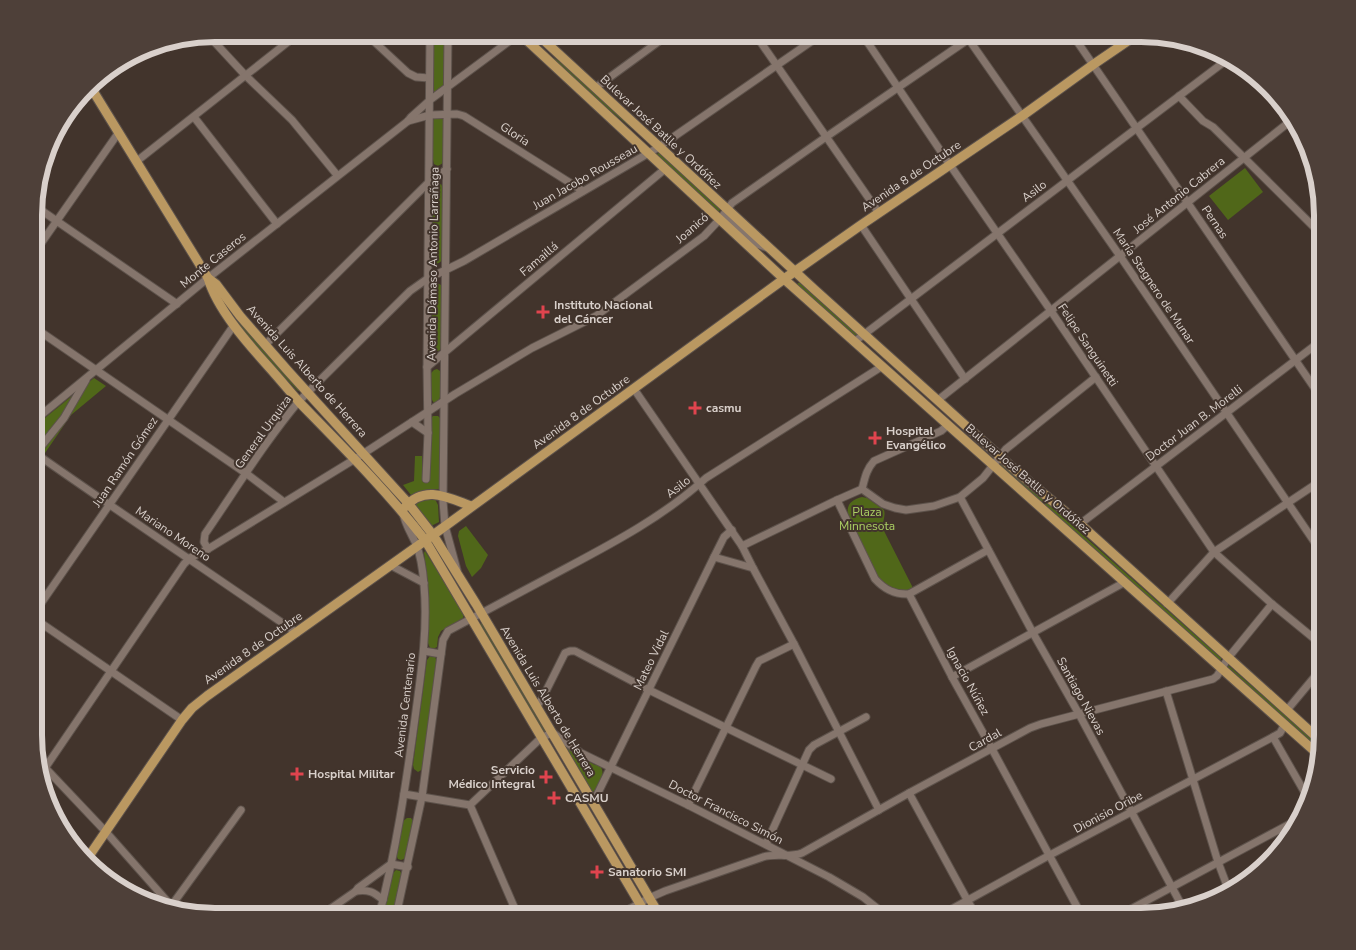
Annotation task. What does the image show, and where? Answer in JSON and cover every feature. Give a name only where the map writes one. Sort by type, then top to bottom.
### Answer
[{"type":"main road","name":"Bulevar José Batlle y Ordóñez","points":[[529,43],[784,279],[1313,749]]},
{"type":"main road","points":[[538,43],[549,53],[567,61]]},
{"type":"main road","name":"Bulevar José Batlle y Ordóñez","points":[[547,43],[769,248],[1313,734]]},
{"type":"main road","name":"Avenida 8 de Octubre","points":[[90,854],[182,720],[192,708],[207,696],[429,538],[784,279],[1125,43]]},
{"type":"main road","name":"Avenida Luis Alberto de Herrera","points":[[94,92],[208,278],[211,288],[234,325],[255,352],[299,401],[355,459],[402,512],[429,538],[457,573],[655,907]]},
{"type":"main road","points":[[601,110],[612,114],[652,148],[659,147]]},
{"type":"main road","name":"Avenida Luis Alberto de Herrera","points":[[208,278],[216,284],[240,316],[408,503],[472,618],[642,907]]},
{"type":"main road","points":[[883,368],[899,375],[930,402],[934,403],[938,400]]},
{"type":"main road","points":[[402,512],[408,503],[418,497],[432,493],[443,495],[471,506]]},
{"type":"street","points":[[215,43],[245,75],[292,120],[337,176]]},
{"type":"street","points":[[137,162],[286,43]]},
{"type":"street","points":[[376,43],[408,73],[416,77],[430,78]]},
{"type":"street","name":"Avenida Dámaso Antonio Larrañaga","points":[[426,479],[428,433],[426,367],[430,43]]},
{"type":"street","name":"Avenida Dámaso Antonio Larrañaga","points":[[448,43],[443,495],[445,526],[457,573]]},
{"type":"street","name":"Monte Caseros","points":[[42,414],[208,278],[408,121],[430,100],[507,43]]},
{"type":"street","points":[[595,88],[651,43]]},
{"type":"street","points":[[761,43],[879,213]]},
{"type":"street","name":"Juan Jacobo Rousseau","points":[[427,279],[464,261],[659,147],[809,43]]},
{"type":"street","name":"Felipe Sanguinetti","points":[[868,43],[1214,552],[1313,638]]},
{"type":"street","name":"Joanicó","points":[[190,558],[208,549],[355,459],[444,401],[532,348],[596,316],[704,236],[720,220],[732,204],[958,43]]},
{"type":"street","name":"María Stagnero de Munar","points":[[972,43],[1120,256],[1313,540]]},
{"type":"street","name":"Pernas","points":[[1079,43],[1313,386]]},
{"type":"street","name":"Asilo","points":[[854,342],[1222,63]]},
{"type":"street","points":[[1178,96],[1203,121],[1213,127],[1313,226]]},
{"type":"street","name":"Gloria","points":[[430,115],[448,114],[464,116],[583,191]]},
{"type":"street","name":"Monte Caseros","points":[[408,121],[430,115]]},
{"type":"street","points":[[194,117],[277,224]]},
{"type":"street","name":"José Antonio Cabrera","points":[[938,400],[1287,124]]},
{"type":"street","points":[[42,243],[119,132]]},
{"type":"street","points":[[266,345],[429,182],[447,169]]},
{"type":"street","name":"Famaillá","points":[[426,367],[665,169]]},
{"type":"street","points":[[42,211],[177,304]]},
{"type":"street","name":"Bulevar José Batlle y Ordóñez","points":[[720,220],[724,218],[729,219],[756,244],[769,248]]},
{"type":"street","points":[[861,225],[966,379]]},
{"type":"street","name":"General Urquiza","points":[[208,549],[204,542],[205,534],[262,449],[299,401],[410,291],[427,279]]},
{"type":"street","name":"Juan Ramón Gómez","points":[[43,601],[234,325]]},
{"type":"street","points":[[42,333],[247,474],[284,502]]},
{"type":"street","name":"Doctor Juan B. Morelli","points":[[1080,524],[1313,347]]},
{"type":"street","name":"Asilo","points":[[481,613],[616,541],[690,494],[706,478],[883,368]]},
{"type":"street","points":[[42,445],[64,418],[89,376]]},
{"type":"street","points":[[862,489],[883,504],[906,510],[934,506],[960,497],[983,478],[1006,449],[1096,377]]},
{"type":"street","points":[[634,389],[742,546],[879,810]]},
{"type":"street","points":[[412,422],[428,433]]},
{"type":"street","points":[[862,489],[866,472],[874,461],[948,425]]},
{"type":"street","name":"Mariano Moreno","points":[[42,459],[190,558],[297,633]]},
{"type":"street","points":[[1167,604],[1214,552],[1313,486]]},
{"type":"street","points":[[742,546],[862,489]]},
{"type":"street","name":"Santiago Nievas","points":[[960,497],[1180,903]]},
{"type":"street","points":[[836,500],[876,579],[891,592],[903,595],[909,594],[988,550]]},
{"type":"street","name":"Avenida Luis Alberto de Herrera","points":[[402,512],[404,522],[417,546]]},
{"type":"street","name":"Mateo Vidal","points":[[593,803],[724,537],[732,530]]},
{"type":"street","name":"Avenida Centenario","points":[[381,907],[404,794],[424,651],[424,583],[417,546]]},
{"type":"street","points":[[714,557],[753,568]]},
{"type":"street","points":[[46,767],[184,564],[190,558]]},
{"type":"street","points":[[390,565],[424,583]]},
{"type":"street","points":[[952,677],[1125,582]]},
{"type":"street","name":"Ignacio Núñez","points":[[909,594],[1077,908]]},
{"type":"street","points":[[1222,670],[1228,658],[1272,604]]},
{"type":"street","points":[[398,907],[422,797],[443,640],[448,631],[481,613]]},
{"type":"street","points":[[43,624],[182,720]]},
{"type":"street","points":[[688,805],[756,666],[759,662],[794,644]]},
{"type":"street","points":[[424,651],[441,654]]},
{"type":"street","points":[[536,706],[542,699],[565,653],[575,651],[649,690],[831,779]]},
{"type":"street","name":"Cardal","points":[[632,907],[650,898],[769,855],[788,856],[802,853],[1041,724],[1213,679],[1222,670]]},
{"type":"street","points":[[1287,710],[1313,679]]},
{"type":"street","points":[[1166,691],[1226,884]]},
{"type":"street","points":[[769,855],[766,844],[809,750],[866,717]]},
{"type":"street","name":"Dionisio Oribe","points":[[954,908],[1273,737],[1280,733],[1285,724]]},
{"type":"street","points":[[470,804],[542,737],[553,733]]},
{"type":"street","name":"Doctor Francisco Simón","points":[[553,733],[581,753],[766,844],[846,886],[876,908]]},
{"type":"street","points":[[1273,737],[1304,791]]},
{"type":"street","points":[[47,775],[106,832],[163,899]]},
{"type":"street","points":[[404,794],[470,804]]},
{"type":"street","points":[[909,794],[972,908]]},
{"type":"street","points":[[470,804],[514,907]]},
{"type":"street","points":[[175,902],[241,810]]},
{"type":"street","points":[[1133,908],[1287,825]]},
{"type":"street","points":[[333,907],[391,864],[408,867]]},
{"type":"street","points":[[356,891],[372,891],[383,900]]},
{"type":"green space","points":[[434,43],[444,43],[444,84],[443,87],[435,92],[433,91]]},
{"type":"green space","points":[[535,43],[564,64],[647,141],[606,109]]},
{"type":"green space","points":[[435,118],[444,119],[443,163],[438,166],[434,164],[433,160],[433,120]]},
{"type":"green space","points":[[659,153],[720,209],[719,212],[656,156]]},
{"type":"green space","points":[[1245,168],[1263,192],[1228,220],[1209,196]]},
{"type":"green space","points":[[437,183],[441,184],[443,188],[442,260],[434,263],[432,260],[432,188]]},
{"type":"green space","points":[[437,283],[441,285],[442,289],[441,348],[436,351],[431,348],[432,290],[433,285]]},
{"type":"green space","points":[[798,283],[858,335],[856,337],[797,285]]},
{"type":"green space","points":[[219,296],[300,391],[270,362],[240,328]]},
{"type":"green space","points":[[437,369],[441,374],[441,394],[439,400],[434,403],[430,393],[431,373]]},
{"type":"green space","points":[[94,378],[106,386],[71,415],[45,453],[42,451],[42,420]]},
{"type":"green space","points":[[433,416],[438,416],[441,419],[440,488],[425,490],[411,495],[403,485],[414,481],[415,456],[422,456],[422,480],[430,480],[430,419]]},
{"type":"green space","points":[[1001,464],[1221,658],[1221,660],[1001,466]]},
{"type":"green space","name":"Plaza Minnesota","points":[[862,497],[867,498],[884,510],[883,529],[913,588],[905,591],[896,590],[886,585],[877,576],[848,514],[848,507],[851,502]]},
{"type":"green space","points":[[427,498],[435,499],[438,505],[439,522],[431,526],[414,505]]},
{"type":"green space","points":[[466,526],[488,555],[481,568],[472,577],[466,566],[458,536],[459,531]]},
{"type":"green space","points":[[425,551],[464,614],[463,618],[441,631],[437,647],[433,649],[430,648],[428,643],[428,584]]},
{"type":"green space","points":[[483,622],[548,731],[544,733],[480,624]]},
{"type":"green space","points":[[430,656],[435,656],[437,663],[423,769],[418,772],[414,769],[413,765],[427,660]]},
{"type":"green space","points":[[1227,666],[1313,740],[1313,744]]},
{"type":"green space","points":[[562,743],[571,749],[573,753],[595,765],[600,765],[602,775],[595,791],[592,792]]},
{"type":"green space","points":[[411,818],[413,821],[406,858],[401,860],[396,855],[403,821]]},
{"type":"green space","points":[[396,870],[400,871],[402,875],[395,907],[384,907],[392,874]]},
{"type":"place","name":"Instituto Nacional del Cáncer","points":[[543,312]]},
{"type":"place","name":"casmu","points":[[695,408]]},
{"type":"place","name":"Hospital Evangélico","points":[[875,438]]},
{"type":"place","name":"Hospital Militar","points":[[297,774]]},
{"type":"place","name":"Servicio Médico Integral","points":[[546,777]]},
{"type":"place","name":"CASMU","points":[[554,798]]},
{"type":"place","name":"Sanatorio SMI","points":[[597,872]]}]
